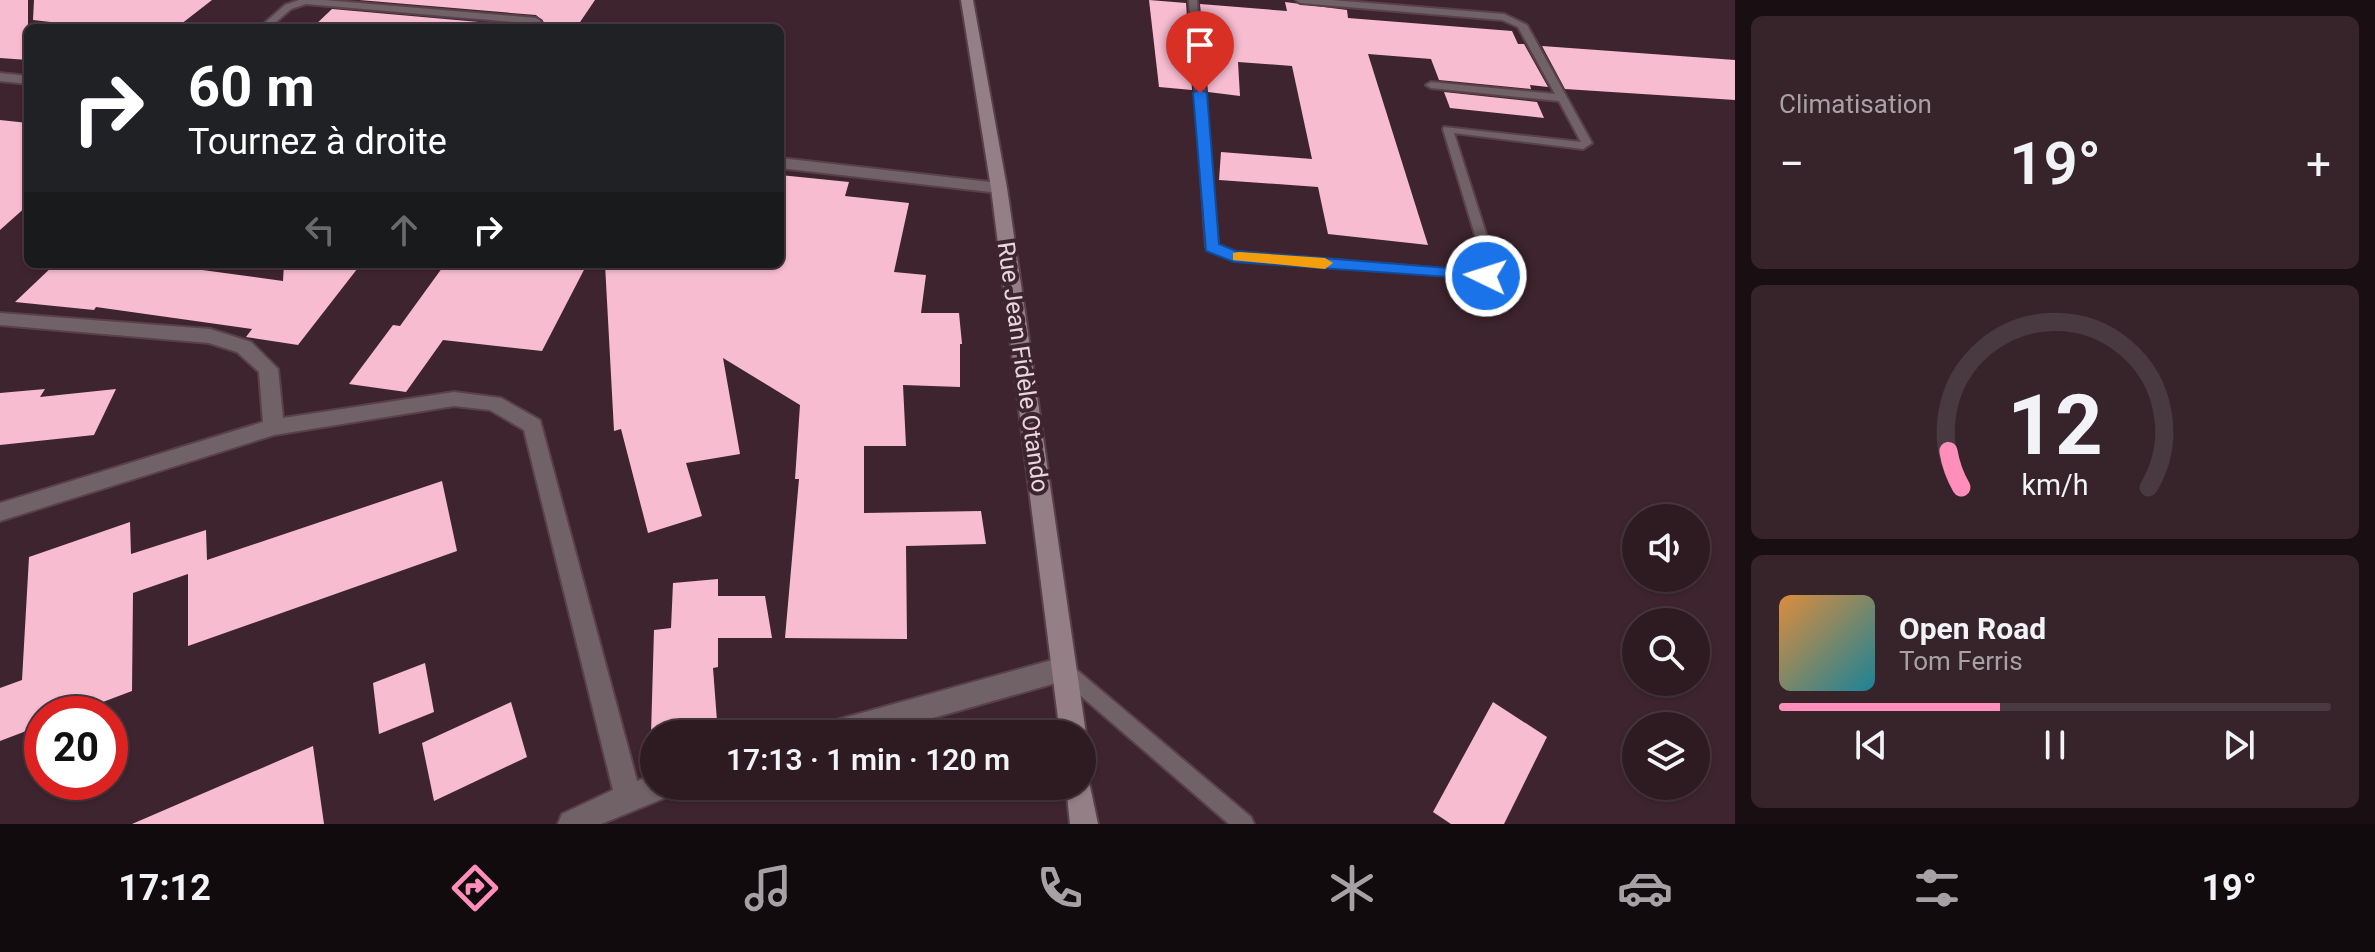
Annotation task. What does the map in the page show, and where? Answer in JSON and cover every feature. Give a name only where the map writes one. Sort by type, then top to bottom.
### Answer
[{"type":"street","name":"Rue Jean Fidèle Otando","points":[[967,0],[999,188],[1071,720]]},
{"type":"street","points":[[0,77],[24,80]]},
{"type":"street","points":[[784,163],[999,188]]},
{"type":"street","points":[[0,319],[210,336],[244,347],[268,369],[274,427]]},
{"type":"street","points":[[0,512],[274,427],[454,399],[494,403],[533,426],[628,797]]},
{"type":"street","points":[[883,720],[1063,669]]},
{"type":"street","points":[[572,824],[640,793]]},
{"type":"street","points":[[1081,800],[1084,824]]},
{"type":"lane","points":[[1193,0],[1212,247],[1221,253],[1486,276],[1491,268],[1448,129],[1586,145],[1522,25],[1515,20],[1300,0]]},
{"type":"lane","points":[[269,24],[288,7],[305,1],[536,21]]},
{"type":"lane","points":[[1431,85],[1561,98]]},
{"type":"lane","points":[[1063,669],[1244,824]]},
{"type":"building","points":[[0,0],[28,0],[24,60],[0,58]]},
{"type":"building","points":[[34,0],[212,0],[181,24],[68,24],[33,20]]},
{"type":"building","points":[[359,0],[595,0],[579,24],[541,24],[544,22],[536,15]]},
{"type":"building","points":[[1149,0],[1186,3],[1192,90],[1159,87]]},
{"type":"building","points":[[1285,2],[1347,10],[1348,18],[1512,31],[1518,44],[1524,44],[1548,87],[1530,85],[1531,89],[1439,80],[1431,59],[1368,54],[1428,245],[1328,234],[1318,187],[1219,180],[1221,152],[1312,159],[1292,66],[1238,62],[1240,96],[1208,92],[1200,4],[1287,11]]},
{"type":"building","points":[[332,9],[502,24],[316,24]]},
{"type":"building","points":[[1542,46],[1735,60],[1735,100],[1565,89]]},
{"type":"building","points":[[1444,92],[1537,102],[1544,118],[1450,108]]},
{"type":"building","points":[[0,120],[24,123],[24,209],[0,230]]},
{"type":"building","points":[[784,175],[849,182],[845,196],[909,203],[894,272],[926,275],[921,313],[959,313],[962,344],[960,387],[903,385],[906,446],[864,446],[864,513],[981,511],[986,544],[906,546],[907,639],[785,638],[799,479],[795,479],[800,405],[723,358],[740,454],[686,463],[702,516],[648,533],[621,429],[614,431],[605,268],[784,268]]},
{"type":"building","points":[[51,268],[187,268],[283,281],[284,268],[358,268],[298,345],[246,337],[252,329],[96,307],[94,310],[15,302]]},
{"type":"building","points":[[442,268],[585,268],[542,351],[443,340],[406,392],[349,384],[393,325],[400,326]]},
{"type":"building","points":[[45,389],[40,397],[116,389],[94,435],[0,445],[0,393]]},
{"type":"building","points":[[442,481],[457,551],[188,646],[188,574],[133,593],[132,691],[119,696],[24,696],[24,732],[0,741],[0,688],[22,680],[29,557],[130,522],[131,554],[206,530],[207,560]]},
{"type":"building","points":[[718,579],[718,596],[765,596],[772,638],[718,638],[718,667],[713,668],[717,720],[651,720],[654,630],[671,628],[673,583]]},
{"type":"building","points":[[425,663],[434,712],[379,734],[373,683]]},
{"type":"building","points":[[511,702],[527,757],[434,801],[422,743]]},
{"type":"building","points":[[1493,702],[1547,737],[1504,824],[1451,824],[1433,812]]},
{"type":"building","points":[[313,746],[324,824],[132,824]]},
{"type":"slow traffic","points":[[1239,257],[1325,263]]},
{"type":"route","points":[[1200,93],[1212,247],[1221,253],[1486,276]]}]
